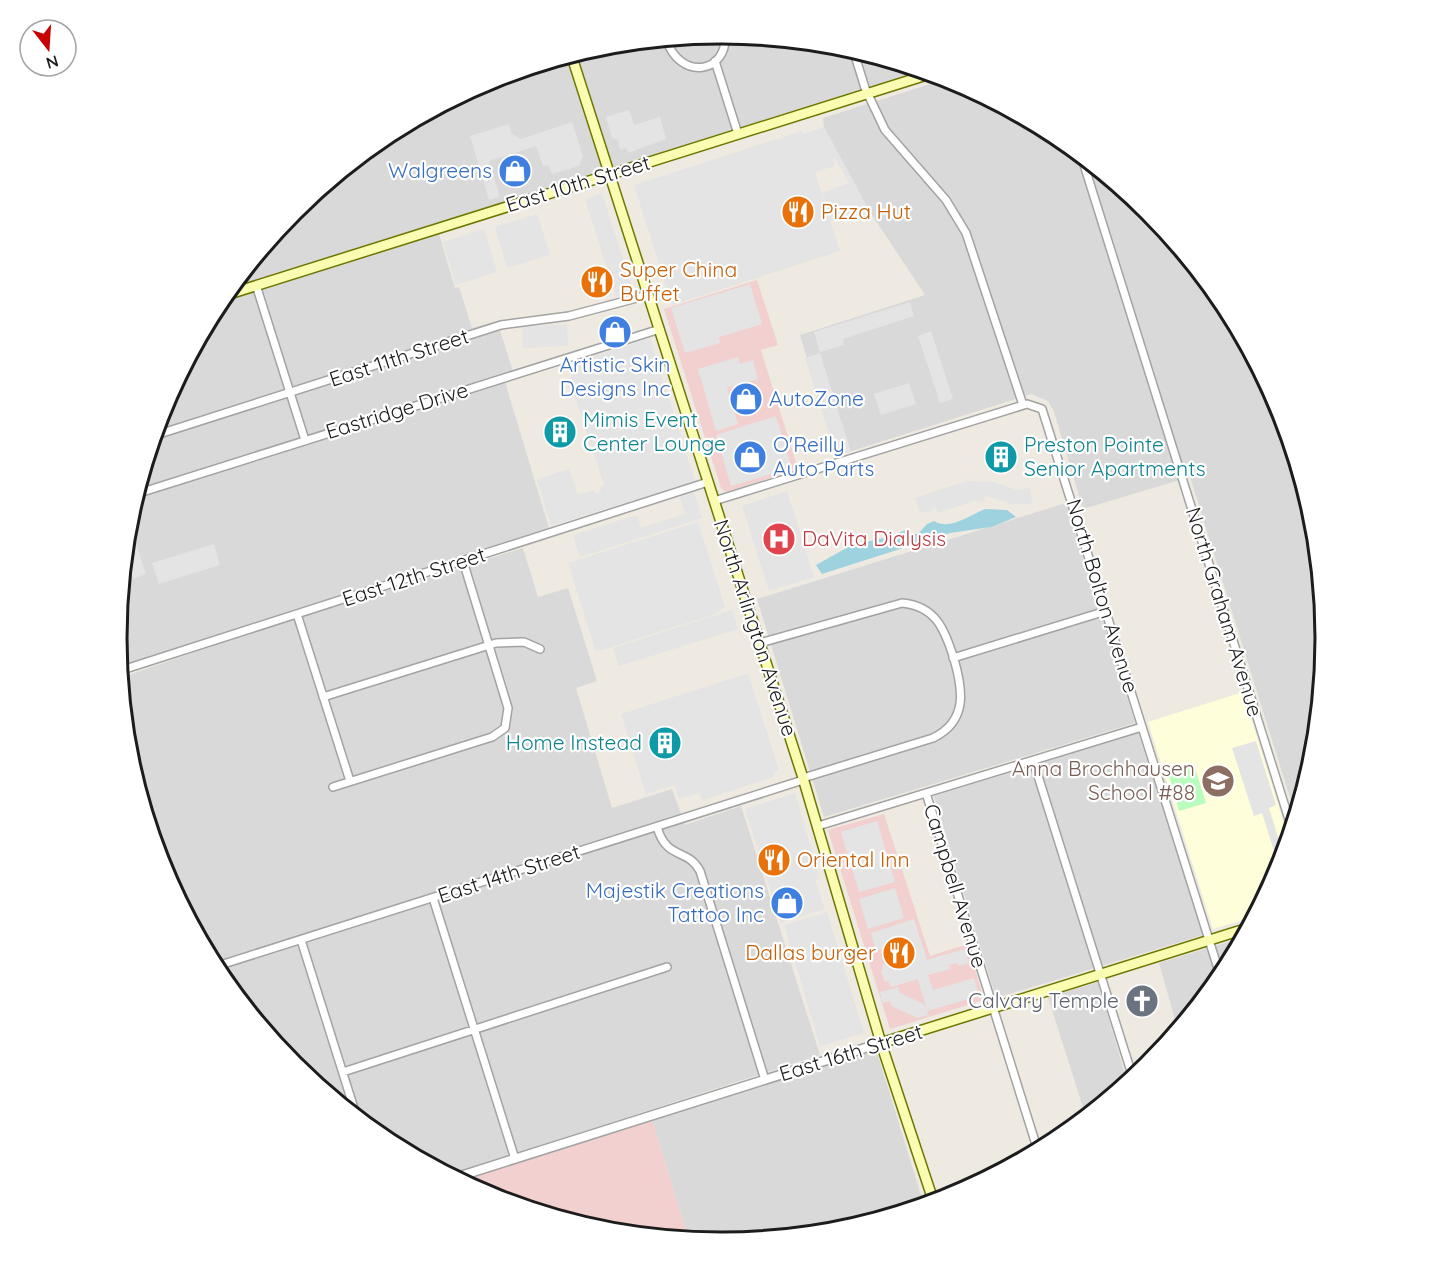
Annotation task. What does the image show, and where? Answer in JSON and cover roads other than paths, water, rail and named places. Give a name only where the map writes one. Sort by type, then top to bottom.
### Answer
[{"type":"main road","name":"North Arlington Avenue","points":[[574,62],[818,826],[881,1042],[931,1194]]},
{"type":"main road","name":"East 10th Street","points":[[239,291],[919,77]]},
{"type":"main road","name":"East 16th Street","points":[[881,1042],[1238,931]]},
{"type":"street","points":[[669,46],[672,54],[682,64],[699,67],[715,61],[723,50],[724,44]]},
{"type":"street","points":[[714,501],[1023,405],[966,233],[946,200],[889,136],[868,93],[857,60]]},
{"type":"street","points":[[715,61],[738,134]]},
{"type":"street","name":"North Graham Avenue","points":[[1085,168],[1288,816]]},
{"type":"street","points":[[256,285],[304,440]]},
{"type":"street","name":"East 11th Street","points":[[163,433],[501,325],[569,316],[648,295]]},
{"type":"street","name":"Eastridge Drive","points":[[145,491],[660,328]]},
{"type":"street","name":"North Bolton Avenue","points":[[1023,405],[1037,406],[1045,414],[1217,965]]},
{"type":"street","name":"East 12th Street","points":[[128,668],[708,482]]},
{"type":"street","points":[[333,787],[492,738],[505,728],[508,708],[462,561]]},
{"type":"street","name":"East 14th Street","points":[[224,964],[933,738],[948,729],[958,715],[962,698],[944,629],[934,615],[919,606],[902,603],[760,643]]},
{"type":"street","points":[[953,658],[1106,611]]},
{"type":"street","points":[[297,614],[350,782]]},
{"type":"street","points":[[323,697],[489,645],[524,642],[540,649]]},
{"type":"street","points":[[818,826],[1142,727]]},
{"type":"street","points":[[1033,760],[1130,1069]]},
{"type":"street","name":"Campbell Avenue","points":[[926,793],[1035,1142]]},
{"type":"street","points":[[657,827],[667,847],[689,858],[700,872],[765,1080]]},
{"type":"street","points":[[433,898],[515,1159]]},
{"type":"street","points":[[301,940],[353,1105]]},
{"type":"street","points":[[343,1072],[667,967]]},
{"type":"street","name":"East 16th Street","points":[[465,1174],[881,1042]]},
{"type":"water","points":[[985,509],[1007,510],[1016,517],[991,527],[950,533],[822,574],[816,565],[852,545],[888,537],[908,529],[912,534],[918,534],[927,524],[934,521],[940,524],[953,523]]},
{"type":"place","name":"Walgreens","points":[[515,171]]},
{"type":"place","name":"Pizza Hut","points":[[798,212]]},
{"type":"place","name":"Super China Buffet","points":[[597,282]]},
{"type":"place","name":"Artistic Skin Designs Inc","points":[[615,332]]},
{"type":"place","name":"AutoZone","points":[[746,399]]},
{"type":"place","name":"Mimis Event Center Lounge","points":[[560,432]]},
{"type":"place","name":"O'Reilly Auto Parts","points":[[750,457]]},
{"type":"place","name":"Preston Pointe Senior Apartments","points":[[1001,457]]},
{"type":"place","name":"DaVita Dialysis","points":[[779,539]]},
{"type":"place","name":"Home Instead","points":[[665,743]]},
{"type":"place","name":"Anna Brochhausen School #88","points":[[1218,781]]},
{"type":"place","name":"Oriental Inn","points":[[774,860]]},
{"type":"place","name":"Majestik Creations Tattoo Inc","points":[[787,903]]},
{"type":"place","name":"Dallas burger","points":[[899,953]]},
{"type":"place","name":"Calvary Temple","points":[[1142,1001]]}]
